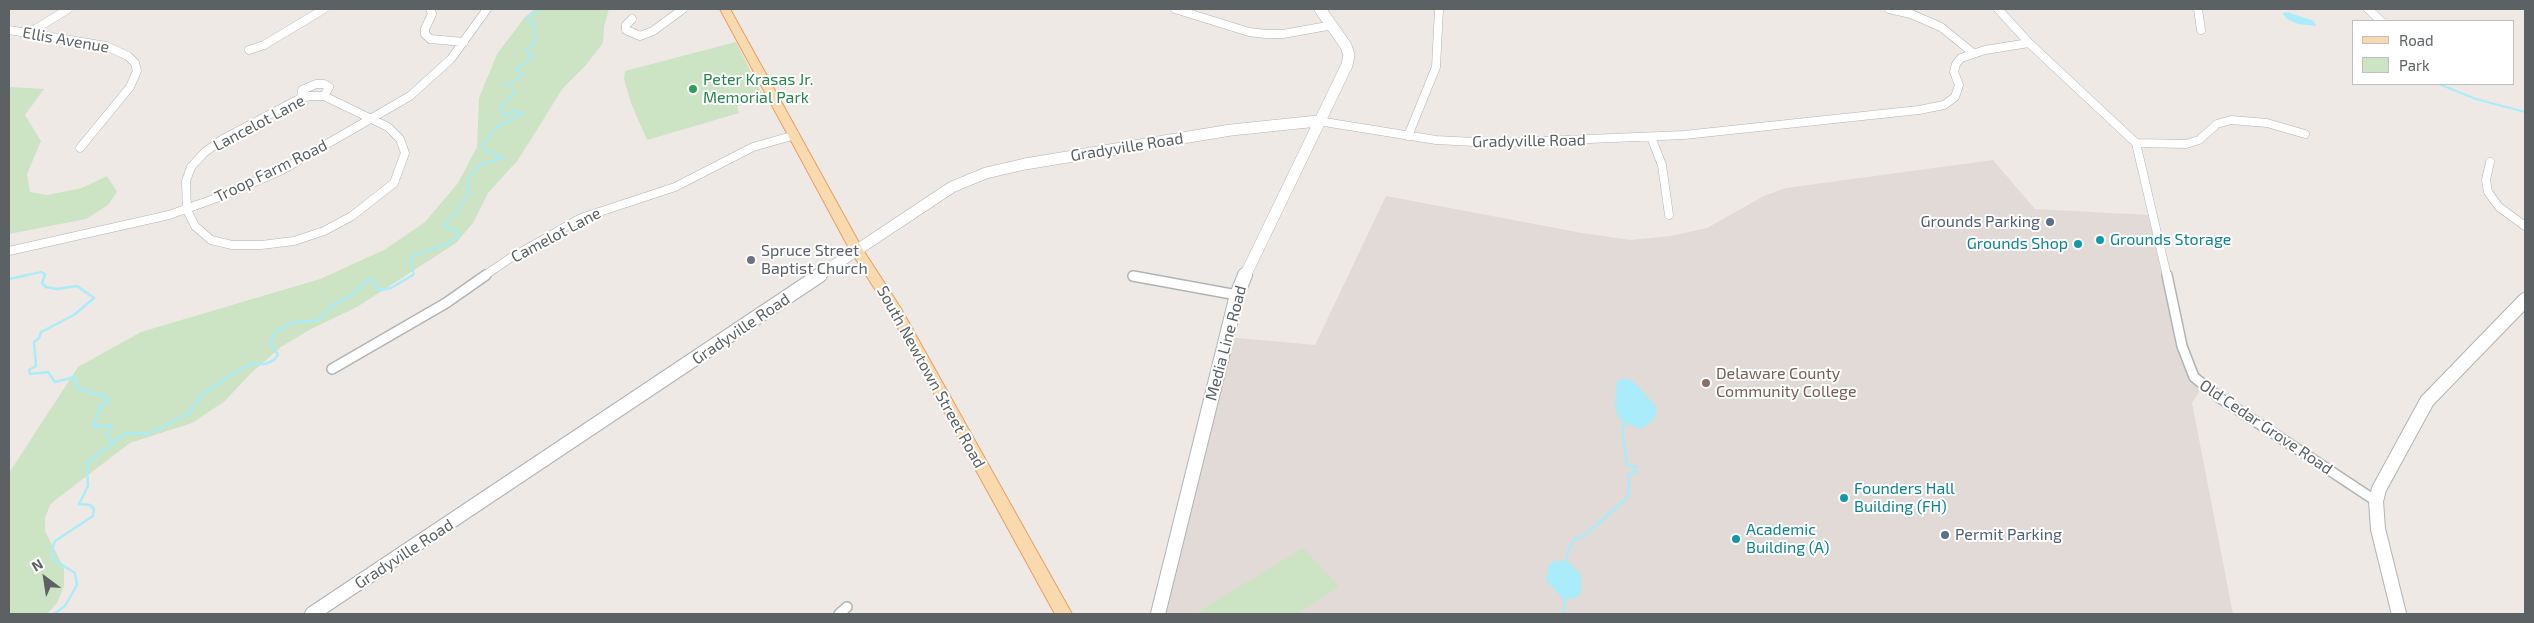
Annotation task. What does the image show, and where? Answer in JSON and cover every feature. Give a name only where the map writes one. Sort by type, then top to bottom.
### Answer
[{"type":"main road","name":"South Newtown Street Road","points":[[725,9],[857,250],[893,307],[957,425],[1064,614]]},
{"type":"main road","name":"Media Line Road","points":[[1158,614],[1237,295],[1318,121],[1347,65],[1349,56],[1333,25],[1320,9]]},
{"type":"main road","name":"Gradyville Road","points":[[312,614],[952,187],[986,173],[1025,164],[1231,130],[1318,121]]},
{"type":"main road","points":[[2399,614],[2378,529],[2376,501],[2379,489],[2427,401],[2525,300]]},
{"type":"street","points":[[29,33],[68,9]]},
{"type":"street","points":[[249,50],[264,45],[324,9]]},
{"type":"street","points":[[430,9],[432,14],[425,29],[425,34],[430,39],[464,42]]},
{"type":"street","name":"Troop Farm Road","points":[[9,251],[112,230],[188,210],[274,173],[371,120],[426,82],[452,59],[487,9]]},
{"type":"street","points":[[632,19],[626,25],[626,30],[640,36],[652,31],[683,9]]},
{"type":"street","points":[[1175,9],[1249,32],[1266,34],[1283,34],[1333,25]]},
{"type":"street","points":[[1408,136],[1436,68],[1439,9]]},
{"type":"street","points":[[1889,9],[1911,14],[1941,27],[1973,53]]},
{"type":"street","name":"Old Cedar Grove Road","points":[[1998,9],[2029,43],[2136,143],[2140,153],[2182,346],[2194,377],[2220,398],[2376,501]]},
{"type":"street","points":[[2198,9],[2201,30]]},
{"type":"street","points":[[2368,9],[2380,20]]},
{"type":"street","name":"Ellis Avenue","points":[[9,30],[106,46],[123,53],[135,63],[137,71],[130,87],[80,148]]},
{"type":"street","name":"Gradyville Road","points":[[1318,121],[1408,136],[1462,142],[1494,143],[1651,137],[1933,108],[1944,105],[1955,97],[1959,85],[1954,72],[1956,64],[1961,58],[1973,53],[2029,43]]},
{"type":"street","points":[[301,98],[302,90],[316,84],[329,86],[324,96]]},
{"type":"street","name":"Lancelot Lane","points":[[188,210],[186,181],[191,167],[205,152],[223,139],[301,98],[324,96],[371,120]]},
{"type":"street","points":[[188,210],[195,226],[211,240],[232,245],[262,245],[294,241],[324,231],[375,200],[394,183],[402,166],[405,153],[400,139],[388,127],[371,120]]},
{"type":"street","points":[[2136,143],[2186,144],[2199,140],[2217,124],[2231,120],[2268,123],[2305,134]]},
{"type":"street","name":"Camelot Lane","points":[[332,368],[451,300],[509,259],[581,218],[680,185],[745,150],[795,135]]},
{"type":"street","points":[[1651,137],[1662,165],[1669,216]]},
{"type":"street","points":[[2490,162],[2486,180],[2488,192],[2499,207],[2525,226]]},
{"type":"street","points":[[1133,276],[1237,295]]},
{"type":"shaded area","name":"Delaware County Community College","points":[[1993,160],[2035,209],[2148,215],[2182,363],[2191,378],[2201,389],[2192,403],[2233,614],[1158,614],[1227,337],[1315,345],[1386,196],[1582,233],[1631,240],[1671,236],[1707,228],[1764,196],[1786,188]]},
{"type":"green space","points":[[535,9],[609,9],[604,27],[603,43],[586,65],[563,88],[518,160],[488,193],[473,223],[456,243],[357,307],[309,330],[281,347],[250,374],[225,401],[192,423],[130,443],[54,501],[50,505],[45,518],[45,531],[64,568],[64,586],[57,603],[47,614],[9,614],[9,473],[78,367],[141,332],[320,279],[384,250],[425,222],[458,183],[477,147],[479,98],[497,54],[525,17]]},
{"type":"green space","name":"Peter Krasas Jr. Memorial Park","points":[[736,42],[764,98],[737,106],[739,113],[647,140],[631,103],[624,79],[625,71]]},
{"type":"green space","points":[[9,87],[44,89],[25,115],[41,141],[27,174],[30,192],[47,195],[82,188],[107,176],[117,192],[108,205],[86,219],[9,234]]},
{"type":"green space","points":[[1303,548],[1339,587],[1297,614],[1195,614]]},
{"type":"water","points":[[2287,12],[2314,21],[2316,26],[2298,24],[2287,19],[2282,13]]},
{"type":"water","points":[[1624,378],[1633,381],[1656,406],[1656,416],[1649,424],[1640,429],[1621,421],[1617,413],[1615,404],[1617,381]]},
{"type":"water","points":[[1554,561],[1568,561],[1581,575],[1581,591],[1578,597],[1564,600],[1546,580],[1549,565]]},
{"type":"waterway","points":[[505,86],[522,76],[516,69],[534,57],[526,51],[534,43],[535,28],[534,23],[528,21],[527,17],[541,9]]},
{"type":"waterway","points":[[2441,85],[2476,99],[2525,112]]},
{"type":"waterway","points":[[411,276],[414,274],[410,262],[413,256],[450,243],[460,234],[458,231],[446,228],[445,225],[469,194],[468,178],[482,164],[503,158],[484,149],[483,145],[495,128],[523,113],[516,111],[503,115],[500,107],[514,94],[514,89]]},
{"type":"waterway","points":[[22,276],[41,272],[45,274],[44,276]]},
{"type":"waterway","points":[[9,279],[28,275]]},
{"type":"waterway","points":[[45,275],[42,283],[46,287],[57,289],[77,286],[94,298],[74,315],[41,332],[39,338],[34,342],[36,366],[29,370],[30,374],[48,372],[55,382],[75,377],[77,388],[109,398],[107,403],[100,406],[93,427],[111,425],[107,436],[113,443]]},
{"type":"waterway","points":[[113,443],[126,433],[148,434],[188,414],[202,395],[237,371],[251,364],[265,364],[274,360],[278,355],[270,341],[278,330],[292,323],[319,320],[333,305],[351,296],[367,281],[373,280],[379,290],[391,288],[413,275]]},
{"type":"waterway","points":[[1567,563],[1567,553],[1575,539],[1585,535],[1625,500],[1629,492],[1629,474],[1637,471],[1636,467],[1627,465],[1622,428],[1625,423]]},
{"type":"waterway","points":[[54,614],[65,606],[77,585],[75,573],[53,559],[52,551],[55,541],[93,516],[94,509],[90,505],[79,504],[88,486],[87,463],[113,443]]},
{"type":"waterway","points":[[1564,614],[1565,598]]},
{"type":"place","name":"Peter Krasas Jr. Memorial Park","points":[[693,89]]},
{"type":"place","name":"Grounds Parking","points":[[2050,222]]},
{"type":"place","name":"Grounds Storage","points":[[2100,240]]},
{"type":"place","name":"Grounds Shop","points":[[2078,244]]},
{"type":"place","name":"Spruce Street Baptist Church","points":[[751,260]]},
{"type":"place","name":"Delaware County Community College","points":[[1706,383]]},
{"type":"place","name":"Founders Hall Building (FH)","points":[[1844,498]]},
{"type":"place","name":"Permit Parking","points":[[1945,535]]},
{"type":"place","name":"Academic Building (A)","points":[[1736,539]]}]
